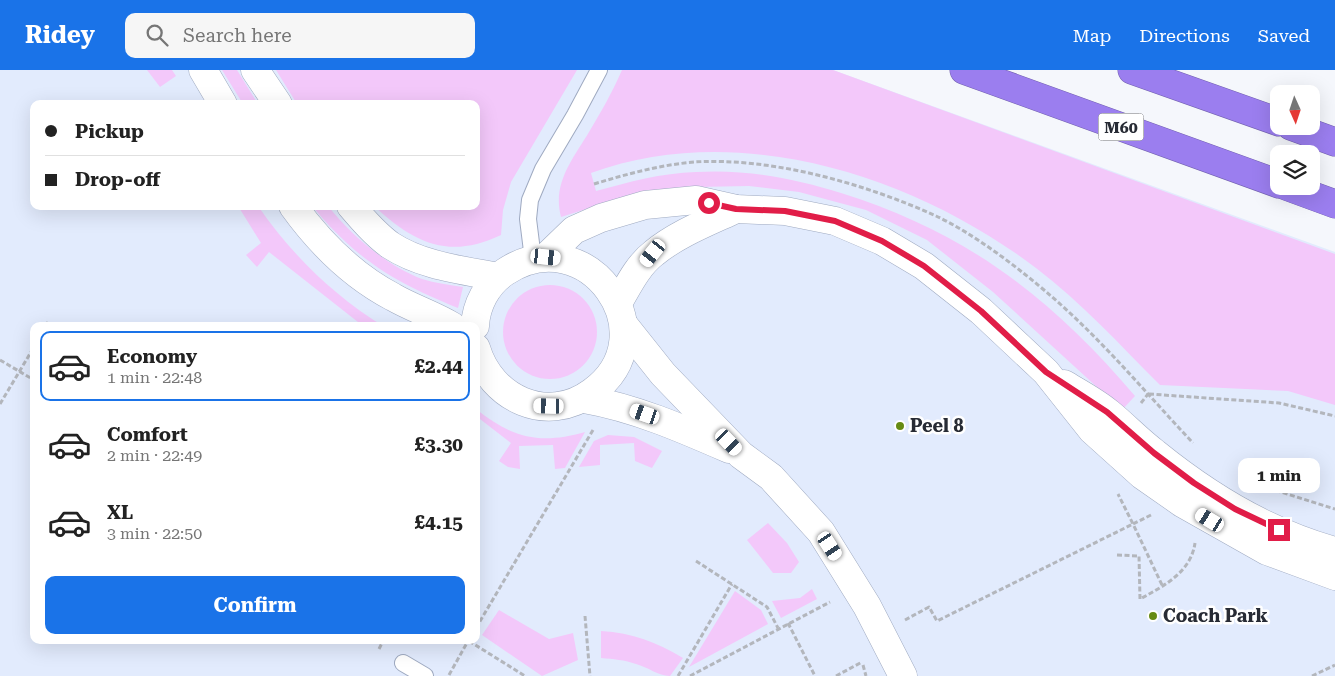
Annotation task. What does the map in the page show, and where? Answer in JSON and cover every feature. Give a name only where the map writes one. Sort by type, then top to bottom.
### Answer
[{"type":"highway","name":"M60","points":[[964,70],[1270,181]]},
{"type":"highway","points":[[1132,70],[1270,119]]},
{"type":"highway","points":[[1316,135],[1335,142]]},
{"type":"highway","points":[[1310,195],[1335,204]]},
{"type":"street","points":[[203,70],[221,100]]},
{"type":"street","points":[[255,70],[275,100]]},
{"type":"street","points":[[540,258],[574,230],[601,218],[645,205],[696,200],[736,209],[785,211],[835,221],[882,241],[924,266],[981,311],[1046,372],[1092,430],[1142,475],[1182,503],[1267,551],[1335,576]]},
{"type":"street","points":[[480,361],[494,384],[513,398],[536,406],[561,406],[584,399],[602,386],[615,368],[622,347],[621,314],[635,276],[653,253],[683,234],[736,209]]},
{"type":"street","points":[[296,210],[336,256],[364,279],[390,296],[444,322]]},
{"type":"street","points":[[355,210],[373,230],[390,244],[414,257],[433,264],[498,277]]},
{"type":"street","points":[[475,322],[483,295],[498,277],[514,266],[540,258],[569,260],[589,269],[606,284],[621,314],[663,374],[742,455],[771,477],[821,532],[849,573],[903,676]]},
{"type":"street","points":[[1046,372],[1107,412],[1154,453],[1194,483],[1235,509],[1279,530],[1335,552]]},
{"type":"street","points":[[584,399],[619,405],[658,419],[742,455]]},
{"type":"lane","points":[[540,258],[528,219],[530,200],[543,169],[599,70]]},
{"type":"lane","points":[[403,662],[426,676]]},
{"type":"path","points":[[0,404],[30,354]]},
{"type":"path","points":[[0,360],[30,378]]},
{"type":"path","points":[[1194,444],[1148,394],[1279,403],[1335,416]]},
{"type":"path","points":[[480,621],[593,429]]},
{"type":"path","points":[[1236,474],[1271,489],[1335,508]]},
{"type":"path","points":[[1116,490],[1162,587]]},
{"type":"path","points":[[880,633],[929,607],[937,621],[1156,512]]},
{"type":"path","points":[[1117,555],[1138,556],[1140,599],[1162,587],[1185,567],[1194,550],[1196,537]]},
{"type":"path","points":[[696,561],[767,607],[778,628]]},
{"type":"path","points":[[678,676],[732,584]]},
{"type":"path","points":[[690,676],[830,602]]},
{"type":"path","points":[[585,616],[590,676]]},
{"type":"path","points":[[788,623],[815,676]]},
{"type":"path","points":[[379,649],[382,644]]},
{"type":"path","points":[[448,676],[467,644]]},
{"type":"path","points":[[474,644],[525,676]]},
{"type":"path","points":[[836,676],[862,662]]},
{"type":"path","points":[[1312,676],[1335,665]]},
{"type":"shaded area","points":[[0,70],[833,70],[1335,252],[1335,676],[0,676]]},
{"type":"shaded area","points":[[147,70],[172,70],[176,76],[160,87]]},
{"type":"shaded area","points":[[222,70],[237,70],[256,100],[241,100]]},
{"type":"shaded area","points":[[276,70],[577,70],[511,182],[503,210],[501,235],[465,246],[449,247],[433,244],[418,238],[403,230],[379,210],[480,210],[480,100],[295,100]]},
{"type":"shaded area","points":[[622,70],[833,70],[1335,254],[1335,405],[1288,391],[1160,385],[1100,324],[1053,281],[988,235],[936,207],[881,183],[824,166],[765,155],[706,152],[648,158],[591,173],[596,191],[670,174],[715,171],[751,173],[823,188],[886,209],[928,227],[967,248],[1003,272],[1071,328],[1135,396],[1122,410],[993,292],[927,240],[866,210],[799,192],[749,186],[696,187],[599,205],[561,217],[559,193],[566,172],[615,86]]},
{"type":"shaded area","points":[[240,210],[261,210],[285,241],[314,273],[347,301],[377,322],[358,322],[269,252],[257,267],[246,255],[261,243]]},
{"type":"shaded area","points":[[316,210],[331,210],[359,239],[383,258],[409,273],[422,279],[463,287],[458,308],[396,279],[361,255]]},
{"type":"shaded area","points":[[550,285],[568,289],[583,299],[593,314],[597,332],[593,350],[583,365],[568,375],[550,379],[532,375],[517,365],[507,350],[503,332],[507,314],[517,299],[532,289]]},
{"type":"shaded area","points":[[480,412],[502,427],[527,436],[554,438],[585,432],[565,468],[555,469],[553,445],[519,446],[520,469],[508,467],[499,461],[511,443],[480,419]]},
{"type":"shaded area","points":[[608,435],[634,437],[662,451],[652,468],[635,461],[634,443],[600,445],[600,465],[579,467],[594,441]]},
{"type":"shaded area","points":[[768,523],[787,543],[799,562],[791,573],[773,573],[747,540]]},
{"type":"shaded area","points":[[812,589],[817,599],[781,618],[772,601],[800,598]]},
{"type":"shaded area","points":[[735,591],[761,610],[768,624],[689,667]]},
{"type":"shaded area","points":[[499,610],[549,639],[573,633],[578,660],[542,676],[482,635]]},
{"type":"shaded area","points":[[601,631],[644,639],[683,658],[670,676],[661,675],[640,665],[601,658]]},
{"type":"place","name":"Peel 8","points":[[900,426]]},
{"type":"place","name":"Coach Park","points":[[1153,616]]},
{"type":"route","points":[[709,203],[736,209],[785,211],[835,221],[882,241],[924,266],[981,311],[1046,372],[1107,412],[1154,453],[1194,483],[1235,509],[1279,530]]}]
